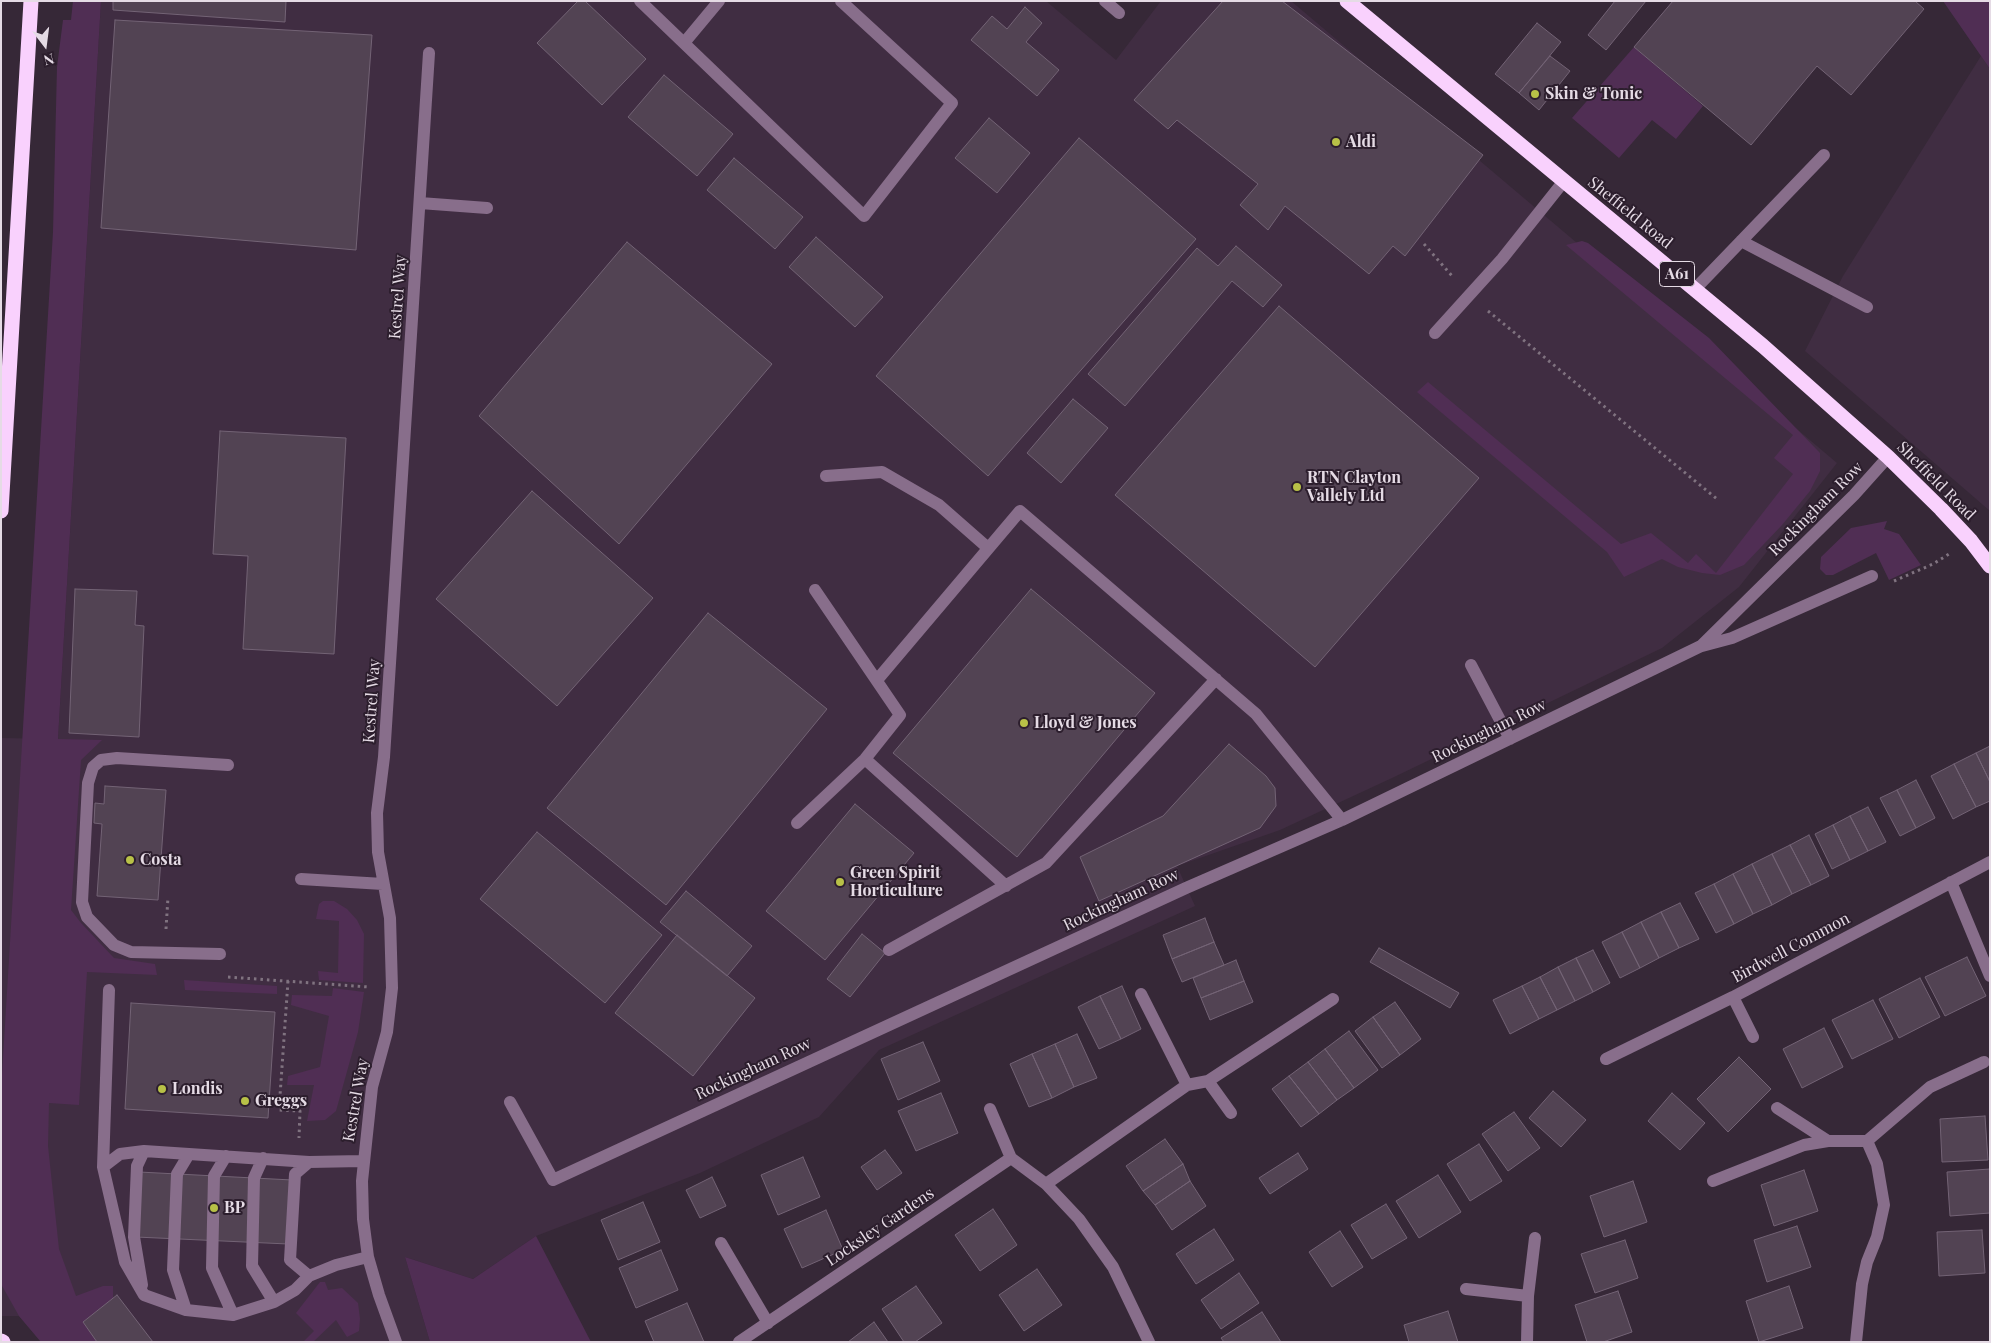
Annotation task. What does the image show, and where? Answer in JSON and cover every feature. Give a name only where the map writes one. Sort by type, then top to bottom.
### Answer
[{"type":"highway","points":[[1,511],[31,1]]},
{"type":"highway","name":"Sheffield Road","points":[[1347,1],[1764,346],[1888,457],[1971,541],[1990,566]]},
{"type":"street","points":[[640,1],[864,216],[952,103],[841,1]]},
{"type":"street","points":[[684,43],[719,1]]},
{"type":"street","points":[[1105,1],[1119,13]]},
{"type":"street","name":"Kestrel Way","points":[[396,1342],[378,1295],[368,1257],[363,1219],[362,1161],[372,1087],[387,1032],[392,988],[390,918],[378,852],[377,813],[384,757],[429,53]]},
{"type":"street","points":[[1695,289],[1824,155]]},
{"type":"street","points":[[1435,333],[1502,259],[1564,181]]},
{"type":"street","points":[[420,202],[487,208]]},
{"type":"street","points":[[1741,241],[1866,307]]},
{"type":"street","name":"Rockingham Row","points":[[1701,646],[1854,495],[1888,457]]},
{"type":"street","points":[[826,476],[882,472],[939,505],[988,548]]},
{"type":"street","points":[[877,680],[1020,511],[1256,714],[1342,820]]},
{"type":"street","name":"Rockingham Row","points":[[510,1102],[553,1180],[1186,888],[1342,820],[1701,646],[1732,638],[1872,576]]},
{"type":"street","points":[[797,823],[865,758],[900,715],[815,590]]},
{"type":"street","points":[[1472,665],[1510,739]]},
{"type":"street","points":[[889,950],[1046,863],[1216,679]]},
{"type":"street","points":[[220,954],[131,952],[114,945],[88,917],[82,902],[88,783],[93,767],[102,760],[117,758],[228,765]]},
{"type":"street","points":[[865,758],[1006,886]]},
{"type":"street","name":"Birdwell Common","points":[[1606,1059],[1732,997],[1990,862]]},
{"type":"street","points":[[301,879],[383,884]]},
{"type":"street","points":[[1952,882],[1990,976]]},
{"type":"street","points":[[109,990],[103,1167],[125,1262],[144,1295],[186,1310],[234,1315],[274,1302],[295,1290],[309,1276],[368,1257]]},
{"type":"street","points":[[1142,994],[1187,1085]]},
{"type":"street","points":[[1732,997],[1753,1037]]},
{"type":"street","points":[[1046,1184],[1187,1085],[1208,1081],[1333,999]]},
{"type":"street","points":[[1714,1181],[1804,1145],[1867,1141],[1930,1087],[1984,1062]]},
{"type":"street","points":[[1208,1081],[1230,1113]]},
{"type":"street","points":[[1777,1108],[1828,1142]]},
{"type":"street","points":[[990,1109],[1011,1158],[1046,1184],[1079,1219],[1113,1267],[1149,1342]]},
{"type":"street","points":[[1856,1342],[1862,1284],[1867,1262],[1877,1237],[1884,1206],[1877,1164],[1867,1141]]},
{"type":"street","points":[[103,1167],[120,1154],[144,1151],[303,1161],[362,1161]]},
{"type":"street","points":[[144,1151],[137,1166],[134,1237],[144,1295]]},
{"type":"street","points":[[186,1310],[173,1270],[177,1174],[189,1154]]},
{"type":"street","points":[[226,1156],[214,1176],[212,1268],[234,1315]]},
{"type":"street","points":[[262,1158],[254,1178],[252,1266],[274,1302]]},
{"type":"street","name":"Locksley Gardens","points":[[739,1342],[1011,1158]]},
{"type":"street","points":[[303,1161],[295,1174],[290,1260],[309,1276]]},
{"type":"street","points":[[1527,1342],[1528,1296],[1535,1238]]},
{"type":"street","points":[[721,1242],[768,1323]]},
{"type":"street","points":[[1466,1289],[1528,1296]]},
{"type":"path","points":[[1424,244],[1469,295],[1717,499]]},
{"type":"path","points":[[1872,576],[1882,587],[1933,564],[1971,541]]},
{"type":"path","points":[[165,952],[168,897]]},
{"type":"path","points":[[221,976],[392,988]]},
{"type":"path","points":[[288,981],[279,1110],[300,1111],[303,1161]]},
{"type":"shaded area","points":[[73,1],[101,1],[58,739],[102,740],[81,760],[71,910],[114,958],[155,964],[157,975],[87,972],[79,1105],[49,1103],[48,1146],[59,1249],[76,1296],[103,1286],[113,1286],[113,1298],[83,1322],[97,1342],[41,1342],[19,1316],[1,1284],[1,1091],[53,232],[57,67],[63,20],[71,20]]},
{"type":"shaded area","points":[[101,1],[1046,1],[1116,60],[1161,1],[1291,1],[1837,463],[1739,587],[1662,648],[1280,830],[1177,866],[1195,906],[879,1050],[819,1117],[700,1173],[536,1236],[473,1279],[405,1257],[430,1342],[41,1342],[19,1316],[1,1316],[1,738],[58,739]]},
{"type":"shaded area","points":[[1943,1],[1990,1],[1990,69],[1981,56]]},
{"type":"shaded area","points":[[1634,47],[1703,106],[1676,139],[1652,120],[1619,158],[1572,118]]},
{"type":"shaded area","points":[[1981,56],[1990,69],[1990,511],[1805,351],[1843,276]]},
{"type":"shaded area","points":[[1582,241],[1588,243],[1709,338],[1820,453],[1820,471],[1810,491],[1782,525],[1744,565],[1720,575],[1678,567],[1662,559],[1624,577],[1607,552],[1417,392],[1428,382],[1621,544],[1651,533],[1688,563],[1696,554],[1716,573],[1793,474],[1774,458],[1793,435],[1566,245]]},
{"type":"shaded area","points":[[1887,521],[1884,529],[1899,534],[1921,565],[1889,580],[1876,553],[1833,575],[1826,575],[1820,569],[1821,557],[1851,528]]},
{"type":"shaded area","points":[[323,901],[334,901],[347,909],[357,920],[364,934],[363,983],[319,980],[318,971],[338,973],[339,921],[316,919],[319,904]]},
{"type":"shaded area","points":[[184,980],[277,986],[277,994],[185,990]]},
{"type":"shaded area","points":[[333,988],[364,992],[358,1032],[336,1111],[325,1120],[307,1121],[314,1085],[287,1085],[288,1076],[320,1067],[329,1016],[291,1005],[292,995],[332,996]]},
{"type":"shaded area","points":[[536,1236],[591,1342],[430,1342],[405,1257],[473,1279]]},
{"type":"shaded area","points":[[320,1282],[325,1282],[328,1290],[342,1288],[358,1303],[359,1331],[347,1337],[336,1320],[313,1342],[303,1342],[314,1331],[296,1313]]},
{"type":"building","points":[[113,1],[286,1],[285,22],[113,10]]},
{"type":"building","points":[[578,1],[585,1],[646,59],[602,105],[537,43]]},
{"type":"building","name":"Aldi","points":[[1223,1],[1282,1],[1483,155],[1405,256],[1393,246],[1369,274],[1285,206],[1268,230],[1240,205],[1258,184],[1177,120],[1168,129],[1134,100]]},
{"type":"building","points":[[1615,1],[1646,1],[1606,50],[1588,35]]},
{"type":"building","points":[[1673,1],[1915,1],[1924,9],[1851,95],[1817,66],[1751,145],[1634,47]]},
{"type":"building","points":[[1025,7],[1042,23],[1026,42],[1059,70],[1037,96],[971,40],[992,16],[1007,29]]},
{"type":"building","points":[[115,20],[372,35],[356,250],[101,228]]},
{"type":"building","points":[[1537,23],[1561,42],[1519,93],[1495,74]]},
{"type":"building","points":[[1550,56],[1570,71],[1539,110],[1519,93]]},
{"type":"building","points":[[664,75],[733,134],[697,176],[628,117]]},
{"type":"building","points":[[989,118],[1030,153],[997,193],[955,158]]},
{"type":"building","points":[[1079,138],[1196,239],[988,476],[876,376]]},
{"type":"building","points":[[734,158],[803,217],[775,249],[707,190]]},
{"type":"building","points":[[816,237],[883,297],[855,327],[789,267]]},
{"type":"building","points":[[627,242],[772,364],[619,544],[479,416]]},
{"type":"building","points":[[1236,246],[1282,285],[1263,307],[1232,281],[1125,406],[1088,374],[1197,248],[1218,266]]},
{"type":"building","name":"RTN Clayton Vallely Ltd","points":[[1279,306],[1479,478],[1315,667],[1115,495]]},
{"type":"building","points":[[1073,399],[1108,428],[1061,483],[1027,453]]},
{"type":"building","points":[[220,431],[346,438],[334,654],[243,649],[248,556],[213,554]]},
{"type":"building","points":[[532,491],[653,598],[557,706],[436,599]]},
{"type":"building","points":[[75,589],[137,591],[135,625],[144,626],[139,737],[69,733]]},
{"type":"building","name":"Lloyd & Jones","points":[[1031,589],[1155,693],[1017,857],[893,753]]},
{"type":"building","points":[[708,613],[827,709],[666,905],[547,808]]},
{"type":"building","points":[[1229,744],[1266,776],[1275,788],[1276,806],[1260,828],[1099,901],[1080,857],[1163,816]]},
{"type":"building","points":[[1990,746],[1990,782],[1976,753]]},
{"type":"building","points":[[1976,753],[1990,782],[1990,801],[1976,807],[1954,764]]},
{"type":"building","points":[[1954,764],[1976,807],[1953,819],[1931,776]]},
{"type":"building","points":[[1916,780],[1935,818],[1916,828],[1897,790]]},
{"type":"building","name":"Costa","points":[[105,786],[166,790],[158,900],[97,896],[102,824],[94,823],[95,803],[104,804]]},
{"type":"building","points":[[1897,790],[1916,828],[1900,836],[1880,798]]},
{"type":"building","name":"Green Spirit Horticulture","points":[[855,804],[914,853],[825,960],[766,911]]},
{"type":"building","points":[[1868,807],[1886,842],[1868,851],[1850,816]]},
{"type":"building","points":[[1850,816],[1868,851],[1850,860],[1833,825]]},
{"type":"building","points":[[1833,825],[1850,860],[1832,869],[1815,834]]},
{"type":"building","points":[[537,832],[662,935],[605,1003],[480,899]]},
{"type":"building","points":[[1809,835],[1829,876],[1811,885],[1790,845]]},
{"type":"building","points":[[1790,845],[1811,885],[1792,894],[1772,854]]},
{"type":"building","points":[[1772,854],[1792,894],[1772,905],[1752,864]]},
{"type":"building","points":[[1752,864],[1772,905],[1753,914],[1733,874]]},
{"type":"building","points":[[1733,874],[1753,914],[1734,924],[1714,884]]},
{"type":"building","points":[[1714,884],[1734,924],[1716,933],[1695,893]]},
{"type":"building","points":[[686,891],[752,946],[727,976],[660,922]]},
{"type":"building","points":[[1680,903],[1699,939],[1679,948],[1661,912]]},
{"type":"building","points":[[1661,912],[1679,948],[1659,958],[1641,922]]},
{"type":"building","points":[[1205,918],[1214,942],[1172,959],[1163,935]]},
{"type":"building","points":[[1641,922],[1659,958],[1640,968],[1622,932]]},
{"type":"building","points":[[1622,932],[1640,968],[1620,978],[1602,942]]},
{"type":"building","points":[[862,934],[885,953],[850,997],[827,979]]},
{"type":"building","points":[[677,935],[755,998],[693,1076],[615,1013]]},
{"type":"building","points":[[1214,942],[1224,965],[1182,982],[1172,959]]},
{"type":"building","points":[[1379,948],[1459,993],[1450,1008],[1370,962]]},
{"type":"building","points":[[1593,950],[1610,983],[1593,992],[1576,958]]},
{"type":"building","points":[[1967,957],[1986,996],[1945,1016],[1925,977]]},
{"type":"building","points":[[1576,958],[1593,992],[1575,1001],[1558,967]]},
{"type":"building","points":[[1236,960],[1244,981],[1201,998],[1193,978]]},
{"type":"building","points":[[1558,967],[1575,1001],[1557,1010],[1540,977]]},
{"type":"building","points":[[1540,977],[1557,1010],[1539,1019],[1522,986]]},
{"type":"building","points":[[1920,978],[1940,1017],[1899,1038],[1879,999]]},
{"type":"building","points":[[1244,981],[1253,1002],[1210,1020],[1201,998]]},
{"type":"building","points":[[1122,986],[1141,1029],[1121,1039],[1100,996]]},
{"type":"building","points":[[1522,986],[1539,1019],[1510,1034],[1493,1000]]},
{"type":"building","points":[[1100,996],[1121,1039],[1099,1049],[1078,1007]]},
{"type":"building","points":[[1873,1000],[1893,1039],[1852,1059],[1832,1020]]},
{"type":"building","points":[[1395,1002],[1421,1039],[1400,1055],[1373,1017]]},
{"type":"building","points":[[131,1003],[275,1012],[268,1118],[125,1109]]},
{"type":"building","points":[[1373,1017],[1400,1055],[1382,1068],[1355,1031]]},
{"type":"building","points":[[1824,1028],[1843,1067],[1802,1088],[1783,1049]]},
{"type":"building","points":[[1349,1031],[1378,1070],[1354,1088],[1325,1049]]},
{"type":"building","points":[[1077,1034],[1097,1078],[1074,1087],[1055,1044]]},
{"type":"building","points":[[923,1042],[940,1081],[898,1100],[881,1059]]},
{"type":"building","points":[[1055,1044],[1074,1087],[1052,1098],[1032,1054]]},
{"type":"building","points":[[1325,1049],[1354,1088],[1337,1100],[1308,1062]]},
{"type":"building","points":[[1032,1054],[1052,1098],[1029,1107],[1010,1064]]},
{"type":"building","points":[[1739,1057],[1771,1089],[1728,1132],[1697,1099]]},
{"type":"building","points":[[1308,1062],[1337,1100],[1319,1114],[1289,1076]]},
{"type":"building","points":[[1289,1076],[1319,1114],[1301,1127],[1272,1089]]},
{"type":"building","points":[[1553,1091],[1586,1120],[1561,1147],[1529,1118]]},
{"type":"building","points":[[941,1093],[958,1133],[916,1151],[898,1111]]},
{"type":"building","points":[[1672,1093],[1705,1123],[1680,1150],[1648,1121]]},
{"type":"building","points":[[1514,1112],[1540,1148],[1508,1171],[1482,1134]]},
{"type":"building","points":[[1985,1116],[1988,1160],[1942,1162],[1940,1119]]},
{"type":"building","points":[[1165,1139],[1183,1164],[1143,1191],[1126,1166]]},
{"type":"building","points":[[1479,1144],[1502,1181],[1470,1201],[1447,1164]]},
{"type":"building","points":[[885,1150],[902,1173],[877,1190],[861,1167]]},
{"type":"building","points":[[1298,1153],[1308,1169],[1270,1194],[1259,1178]]},
{"type":"building","points":[[803,1157],[820,1197],[778,1215],[761,1175]]},
{"type":"building","points":[[1183,1164],[1190,1181],[1155,1205],[1143,1191]]},
{"type":"building","points":[[1990,1169],[1990,1213],[1950,1216],[1947,1172]]},
{"type":"building","points":[[1804,1170],[1818,1211],[1774,1226],[1761,1185]]},
{"type":"building","points":[[139,1172],[292,1180],[288,1244],[136,1237]]},
{"type":"building","points":[[1438,1175],[1461,1212],[1419,1238],[1396,1201]]},
{"type":"building","points":[[712,1177],[726,1206],[700,1218],[686,1190]]},
{"type":"building","points":[[1190,1181],[1206,1206],[1172,1230],[1155,1205]]},
{"type":"building","points":[[1633,1181],[1647,1222],[1604,1237],[1590,1196]]},
{"type":"building","points":[[643,1202],[660,1242],[618,1260],[601,1220]]},
{"type":"building","points":[[1386,1204],[1407,1238],[1372,1259],[1351,1225]]},
{"type":"building","points":[[993,1209],[1017,1245],[980,1271],[955,1235]]},
{"type":"building","points":[[826,1210],[843,1250],[802,1268],[784,1229]]},
{"type":"building","points":[[1797,1226],[1811,1267],[1767,1282],[1754,1240]]},
{"type":"building","points":[[1214,1229],[1234,1260],[1196,1284],[1176,1254]]},
{"type":"building","points":[[1982,1230],[1985,1273],[1939,1276],[1937,1232]]},
{"type":"building","points":[[1340,1231],[1363,1267],[1332,1287],[1309,1252]]},
{"type":"building","points":[[1625,1240],[1638,1278],[1595,1293],[1581,1254]]},
{"type":"building","points":[[661,1250],[678,1290],[636,1308],[619,1268]]},
{"type":"building","points":[[1037,1269],[1062,1305],[1024,1331],[999,1295]]},
{"type":"building","points":[[1239,1273],[1259,1303],[1221,1329],[1201,1300]]},
{"type":"building","points":[[916,1286],[942,1323],[915,1342],[904,1342],[882,1309]]},
{"type":"building","points":[[1789,1286],[1803,1328],[1759,1342],[1746,1301]]},
{"type":"building","points":[[1618,1291],[1632,1332],[1603,1342],[1587,1342],[1575,1305]]},
{"type":"building","points":[[117,1295],[153,1342],[97,1342],[83,1322]]},
{"type":"building","points":[[687,1303],[704,1342],[654,1342],[645,1321]]},
{"type":"building","points":[[1448,1311],[1458,1342],[1409,1342],[1404,1325]]},
{"type":"building","points":[[1262,1312],[1281,1342],[1224,1342],[1221,1338]]},
{"type":"building","points":[[874,1322],[888,1342],[848,1342]]},
{"type":"place","name":"Skin & Tonic","points":[[1535,94]]},
{"type":"place","name":"Aldi","points":[[1336,142]]},
{"type":"place","name":"RTN Clayton Vallely Ltd","points":[[1297,487]]},
{"type":"place","name":"Lloyd & Jones","points":[[1024,723]]},
{"type":"place","name":"Costa","points":[[130,860]]},
{"type":"place","name":"Green Spirit Horticulture","points":[[840,882]]},
{"type":"place","name":"Londis","points":[[162,1089]]},
{"type":"place","name":"Greggs","points":[[245,1101]]},
{"type":"place","name":"BP","points":[[214,1208]]}]
